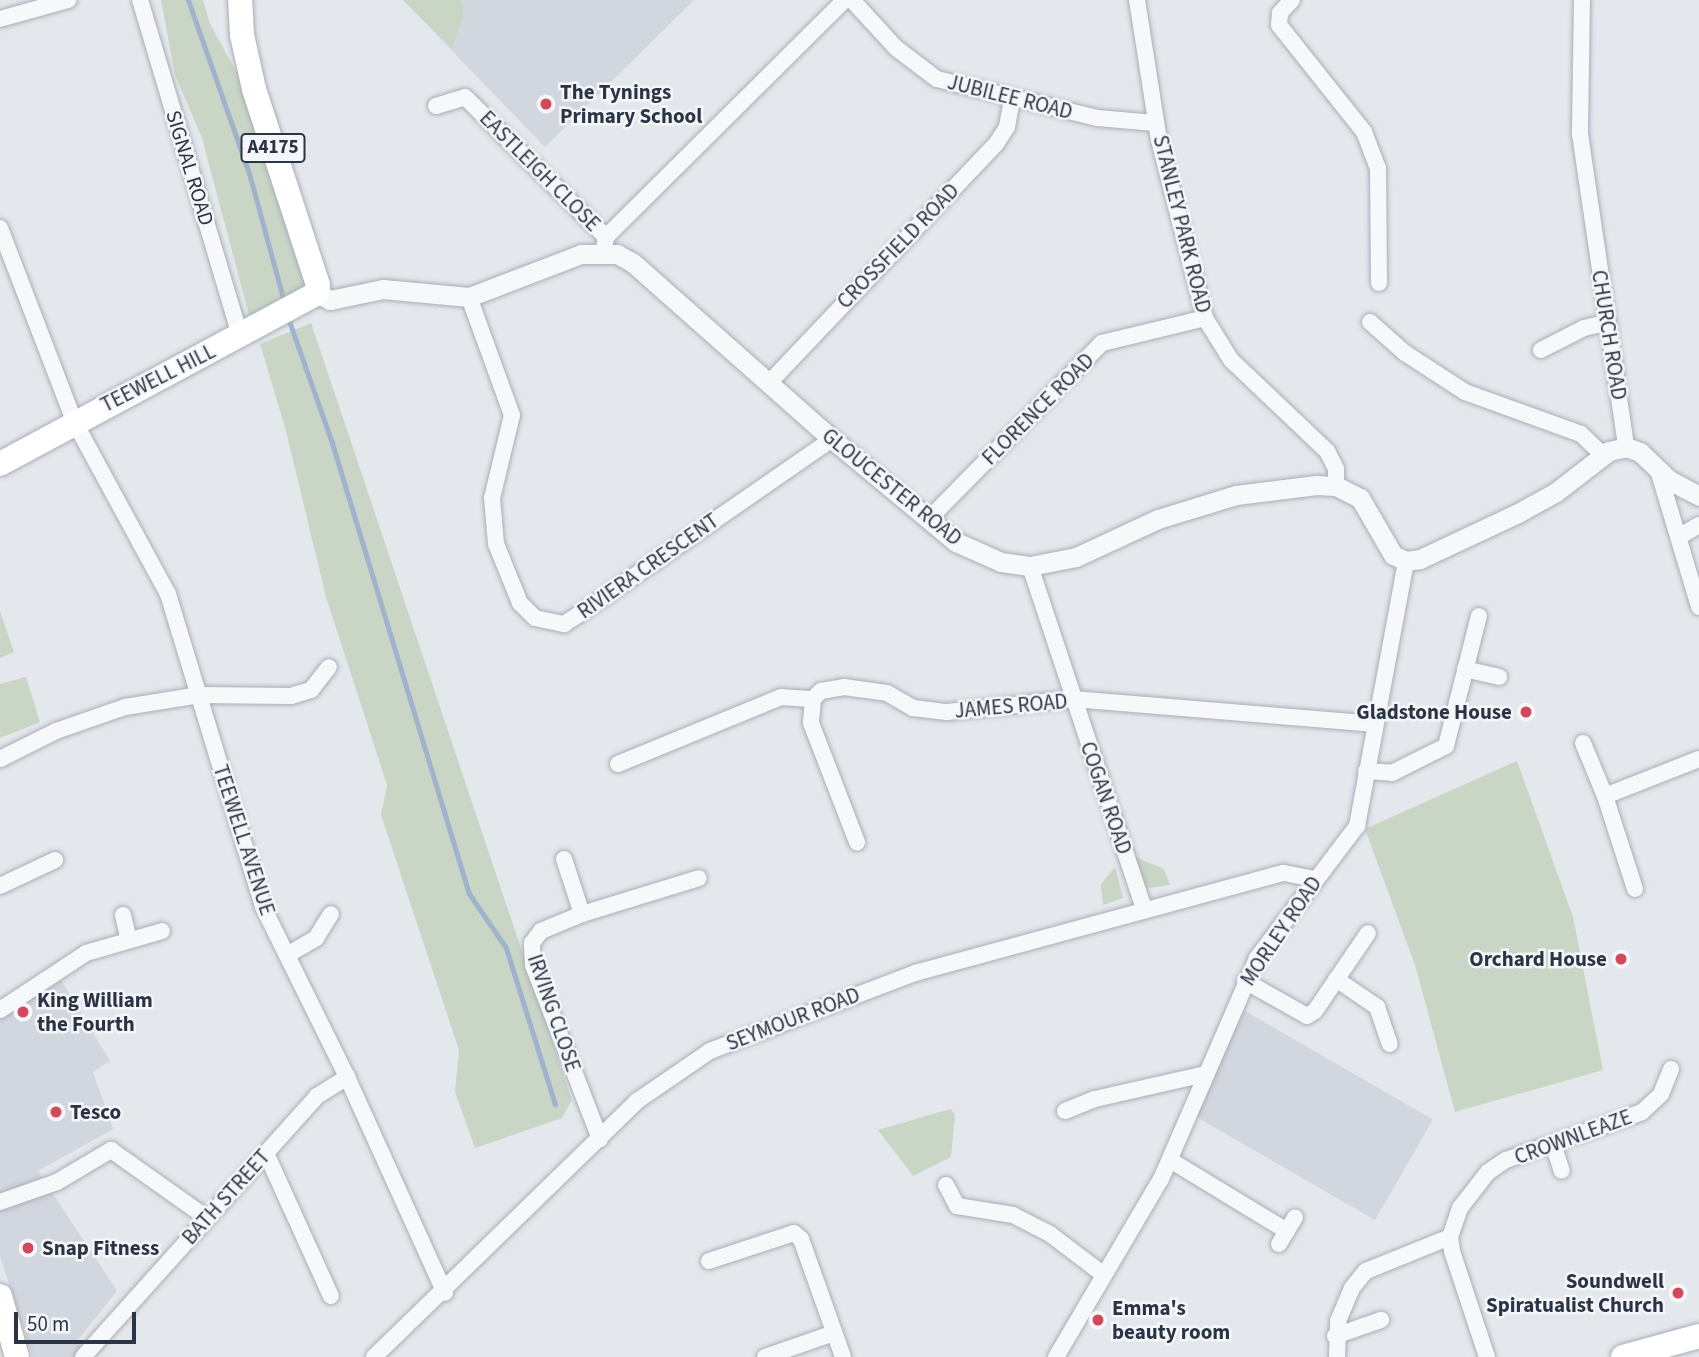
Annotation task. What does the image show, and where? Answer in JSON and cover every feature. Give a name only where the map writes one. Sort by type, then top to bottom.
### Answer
[{"type":"main road","name":"A4175","points":[[240,0],[242,35],[254,89],[318,285],[309,299]]},
{"type":"main road","name":"TEEWELL HILL","points":[[0,464],[74,421],[309,299]]},
{"type":"main road","points":[[0,1297],[17,1357]]},
{"type":"main road","points":[[1623,1357],[1698,1340]]},
{"type":"street","points":[[0,19],[68,0]]},
{"type":"street","name":"SIGNAL ROAD","points":[[140,0],[247,332]]},
{"type":"street","points":[[605,245],[845,0]]},
{"type":"street","name":"JUBILEE ROAD","points":[[852,0],[885,39],[928,74],[1013,100],[1114,121],[1156,122]]},
{"type":"street","name":"STANLEY PARK ROAD","points":[[1137,0],[1156,122],[1205,318],[1231,360],[1327,451],[1336,469],[1336,486]]},
{"type":"street","points":[[1292,0],[1280,13],[1279,25],[1364,132],[1378,168],[1379,283]]},
{"type":"street","name":"CHURCH ROAD","points":[[1582,0],[1580,134],[1626,447]]},
{"type":"street","name":"EASTLEIGH CLOSE","points":[[436,106],[465,97],[605,245]]},
{"type":"street","name":"CROSSFIELD ROAD","points":[[768,384],[996,144],[1007,127],[1013,100]]},
{"type":"street","name":"TEEWELL AVENUE","points":[[0,228],[74,421],[168,594],[200,695],[241,844],[287,955],[347,1077],[445,1293]]},
{"type":"street","name":"GLOUCESTER ROAD","points":[[309,299],[330,300],[383,289],[469,297],[605,245],[633,262],[768,384],[928,520],[979,554],[1030,566],[1076,557],[1158,519],[1236,495],[1336,486]]},
{"type":"street","name":"RIVIERA CRESCENT","points":[[469,297],[512,415],[492,498],[496,544],[520,603],[535,618],[564,624],[832,439]]},
{"type":"street","name":"FLORENCE ROAD","points":[[928,520],[1102,343],[1205,318]]},
{"type":"street","points":[[1370,322],[1405,353],[1465,392],[1581,434],[1603,455]]},
{"type":"street","points":[[1541,350],[1584,328],[1606,323]]},
{"type":"street","points":[[1336,486],[1368,505],[1387,546],[1406,561],[1434,555],[1518,513],[1556,492],[1603,455],[1626,447],[1640,452],[1658,470],[1699,496]]},
{"type":"street","points":[[1658,470],[1680,536],[1699,607]]},
{"type":"street","points":[[1680,536],[1699,525]]},
{"type":"street","name":"MORLEY ROAD","points":[[1056,1357],[1170,1160],[1245,981],[1316,879],[1357,826],[1406,561]]},
{"type":"street","name":"COGAN ROAD","points":[[1030,566],[1144,909]]},
{"type":"street","points":[[1366,771],[1392,773],[1446,746],[1479,615]]},
{"type":"street","points":[[0,759],[56,731],[125,707],[200,695],[291,696],[311,690],[329,667]]},
{"type":"street","points":[[1465,669],[1499,677]]},
{"type":"street","name":"JAMES ROAD","points":[[618,764],[781,698],[813,699],[821,691],[844,687],[887,693],[913,708],[947,712],[1072,699],[1374,724]]},
{"type":"street","points":[[813,699],[811,723],[857,842]]},
{"type":"street","points":[[1583,743],[1605,796],[1635,889]]},
{"type":"street","points":[[1605,796],[1699,759]]},
{"type":"street","points":[[564,859],[582,914]]},
{"type":"street","points":[[0,886],[55,860]]},
{"type":"street","name":"SEYMOUR ROAD","points":[[374,1357],[445,1293],[653,1087],[710,1051],[915,973],[1284,873],[1316,879]]},
{"type":"street","name":"IRVING CLOSE","points":[[600,1139],[531,952],[541,931],[582,914],[699,878]]},
{"type":"street","points":[[287,955],[316,939],[331,914]]},
{"type":"street","points":[[123,915],[129,940]]},
{"type":"street","points":[[0,1010],[86,953],[162,931]]},
{"type":"street","points":[[1245,981],[1307,1016],[1368,933]]},
{"type":"street","points":[[1336,979],[1377,1007],[1390,1044]]},
{"type":"street","name":"CROWNLEAZE","points":[[1450,1237],[1460,1208],[1488,1172],[1506,1160],[1630,1117],[1668,1098],[1671,1069]]},
{"type":"street","points":[[1065,1111],[1095,1099],[1205,1074]]},
{"type":"street","name":"BATH STREET","points":[[83,1357],[317,1096],[347,1077]]},
{"type":"street","points":[[1553,1144],[1562,1171]]},
{"type":"street","points":[[0,1202],[57,1182],[111,1150],[207,1219]]},
{"type":"street","points":[[266,1153],[331,1296]]},
{"type":"street","points":[[1170,1160],[1287,1231]]},
{"type":"street","points":[[946,1185],[957,1206],[1013,1215],[1051,1234],[1104,1275]]},
{"type":"street","points":[[709,1261],[786,1232],[801,1239],[843,1357]]},
{"type":"street","points":[[1337,1357],[1335,1336],[1352,1288],[1366,1271],[1450,1237],[1488,1357]]},
{"type":"street","points":[[1335,1336],[1381,1320]]},
{"type":"street","points":[[765,1357],[834,1333]]},
{"type":"shaded area","name":"The Tynings Primary School","points":[[403,0],[694,0],[545,147]]},
{"type":"shaded area","points":[[61,980],[110,1061],[93,1072],[113,1129],[38,1171],[117,1291],[78,1340],[83,1357],[33,1357],[0,1256],[0,1018]]},
{"type":"shaded area","points":[[1245,1011],[1433,1120],[1375,1220],[1187,1111]]},
{"type":"green space","points":[[161,0],[203,0],[210,24],[237,73],[305,283],[301,296],[250,319],[202,138],[175,75]]},
{"type":"green space","points":[[403,0],[461,0],[464,13],[452,48]]},
{"type":"green space","points":[[311,323],[572,1100],[562,1118],[475,1148],[455,1092],[459,1050],[381,815],[387,785],[326,597],[285,427],[260,344]]},
{"type":"green space","points":[[0,611],[14,652],[0,658]]},
{"type":"green space","points":[[26,677],[40,722],[0,738],[0,684]]},
{"type":"green space","points":[[1517,761],[1573,917],[1603,1070],[1455,1112],[1415,965],[1365,829]]},
{"type":"green space","points":[[1135,857],[1164,869],[1170,885],[1146,888]]},
{"type":"green space","points":[[1115,867],[1123,898],[1103,905],[1101,884]]},
{"type":"green space","points":[[950,1109],[955,1114],[951,1157],[913,1176],[878,1130]]},
{"type":"waterway","points":[[188,0],[249,173],[284,302]]},
{"type":"waterway","points":[[288,318],[332,443],[468,892],[506,948],[555,1104]]},
{"type":"place","name":"The Tynings Primary School","points":[[546,104]]},
{"type":"place","name":"Gladstone House","points":[[1526,712]]},
{"type":"place","name":"Orchard House","points":[[1621,959]]},
{"type":"place","name":"King William the Fourth","points":[[23,1012]]},
{"type":"place","name":"Tesco","points":[[56,1112]]},
{"type":"place","name":"Snap Fitness","points":[[28,1248]]},
{"type":"place","name":"Soundwell Spiratualist Church","points":[[1678,1293]]},
{"type":"place","name":"Emma's beauty room","points":[[1098,1320]]}]
